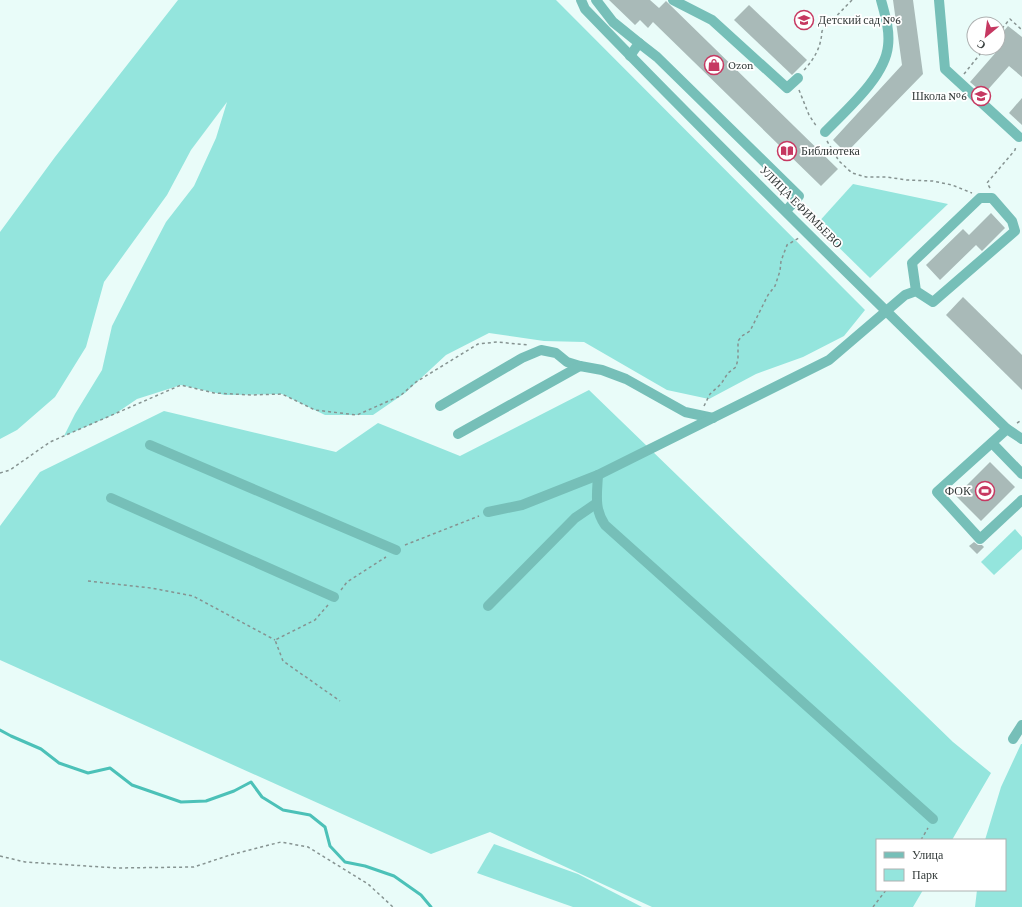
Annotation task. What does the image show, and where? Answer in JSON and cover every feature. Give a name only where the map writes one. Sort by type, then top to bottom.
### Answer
[{"type":"street","name":"УЛИЦА ЕФИМЬЕВО","points":[[581,0],[585,10],[630,56],[887,312],[1008,429],[1022,439]]},
{"type":"street","points":[[596,0],[614,22],[657,57],[799,196],[786,211]]},
{"type":"street","points":[[825,132],[857,99],[880,71],[888,46],[887,22],[881,0]]},
{"type":"street","points":[[939,0],[945,69],[1019,137]]},
{"type":"street","points":[[678,1],[712,20],[786,88],[798,78]]},
{"type":"street","points":[[630,56],[639,43]]},
{"type":"street","points":[[980,198],[992,198],[1012,221],[1015,231],[933,302],[916,291],[912,263],[980,198]]},
{"type":"street","points":[[488,512],[522,505],[598,475],[829,360],[887,312],[905,295],[916,291]]},
{"type":"street","points":[[440,406],[522,358],[541,350],[556,353],[567,362],[602,370],[626,379],[685,412],[713,418]]},
{"type":"street","points":[[458,434],[580,366]]},
{"type":"street","points":[[1008,429],[937,492],[980,539],[1022,500]]},
{"type":"street","points":[[992,442],[1022,474]]},
{"type":"street","points":[[150,445],[396,550]]},
{"type":"street","points":[[598,475],[597,503],[599,516],[605,525],[934,819]]},
{"type":"street","points":[[111,498],[334,597]]},
{"type":"street","points":[[488,606],[574,518],[597,503]]},
{"type":"street","points":[[1013,739],[1022,725]]},
{"type":"path","points":[[852,0],[822,31],[819,51],[798,78],[801,96],[815,126],[825,132],[828,144],[839,161],[852,173],[866,177],[933,181],[968,190],[980,198]]},
{"type":"path","points":[[1006,24],[1010,19],[1022,30]]},
{"type":"path","points":[[958,81],[979,56]]},
{"type":"path","points":[[991,190],[987,183],[1015,150],[1019,137]]},
{"type":"path","points":[[702,416],[703,408],[710,394],[721,384],[728,373],[736,367],[738,359],[738,341],[750,330],[768,295],[775,286],[780,271],[781,261],[787,246],[807,232]]},
{"type":"path","points":[[0,473],[10,470],[50,442],[181,385],[214,393],[251,395],[282,394],[315,410],[357,415],[400,396],[416,382],[478,344],[497,342],[525,344],[541,350]]},
{"type":"path","points":[[275,640],[316,620],[347,582],[402,546],[445,531],[488,512]]},
{"type":"path","points":[[88,581],[151,588],[193,596],[275,640],[283,661],[340,702]]},
{"type":"path","points":[[922,839],[934,819]]},
{"type":"path","points":[[0,856],[25,862],[110,868],[194,867],[230,855],[281,842],[308,847],[368,884],[394,907]]},
{"type":"path","points":[[873,907],[885,891]]},
{"type":"green space","points":[[178,0],[556,0],[865,310],[844,336],[803,357],[756,374],[709,399],[667,390],[584,342],[544,341],[489,333],[446,355],[405,393],[373,415],[325,415],[282,394],[225,395],[181,385],[137,399],[115,414],[64,436],[75,414],[102,370],[112,326],[134,283],[166,222],[194,186],[216,138],[227,102],[191,150],[167,195],[104,282],[86,347],[55,397],[17,430],[0,439],[0,232],[55,157]]},
{"type":"green space","points":[[853,184],[948,204],[870,278],[816,225]]},
{"type":"green space","points":[[589,390],[953,742],[991,773],[953,839],[876,839],[876,891],[922,891],[913,907],[652,907],[490,832],[431,854],[0,660],[0,526],[40,472],[164,411],[336,452],[378,423],[460,456]]},
{"type":"green space","points":[[1015,529],[1022,537],[1022,549],[994,575],[981,562]]},
{"type":"green space","points":[[1022,744],[1022,907],[975,907],[977,891],[1006,891],[1006,839],[985,839],[1001,787]]},
{"type":"green space","points":[[494,844],[578,874],[642,907],[573,907],[477,873]]},
{"type":"building","points":[[609,0],[650,0],[659,8],[666,1],[838,169],[821,186],[653,22],[648,28],[640,20],[635,25]]},
{"type":"building","points":[[893,0],[913,0],[923,74],[846,153],[833,140],[902,65]]},
{"type":"building","points":[[749,5],[807,60],[792,75],[734,20]]},
{"type":"building","points":[[1008,26],[1022,37],[1022,77],[1009,66],[984,94],[970,82],[993,56],[1006,56],[1006,28]]},
{"type":"building","points":[[1022,98],[1022,125],[1009,113]]},
{"type":"building","points":[[991,213],[1005,228],[982,251],[976,245],[940,280],[926,265],[963,229],[969,235]]},
{"type":"building","points":[[963,297],[1022,355],[1022,390],[946,315]]},
{"type":"building","name":"ФОК","points":[[990,462],[1015,487],[981,521],[956,496]]},
{"type":"building","points":[[974,542],[984,547],[977,554],[969,546]]},
{"type":"waterway","points":[[0,730],[41,749],[59,763],[88,773],[110,768],[132,785],[181,802],[206,801],[234,791],[251,782],[262,797],[283,810],[310,815],[325,827],[330,846],[345,862],[365,866],[394,876],[421,895],[431,907]]},
{"type":"place","name":"Детский сад №6","points":[[804,20]]},
{"type":"place","name":"Ozon","points":[[714,65]]},
{"type":"place","name":"Школа №6","points":[[981,96]]},
{"type":"place","name":"Библиотека","points":[[787,151]]},
{"type":"place","name":"ФОК","points":[[985,491]]}]
